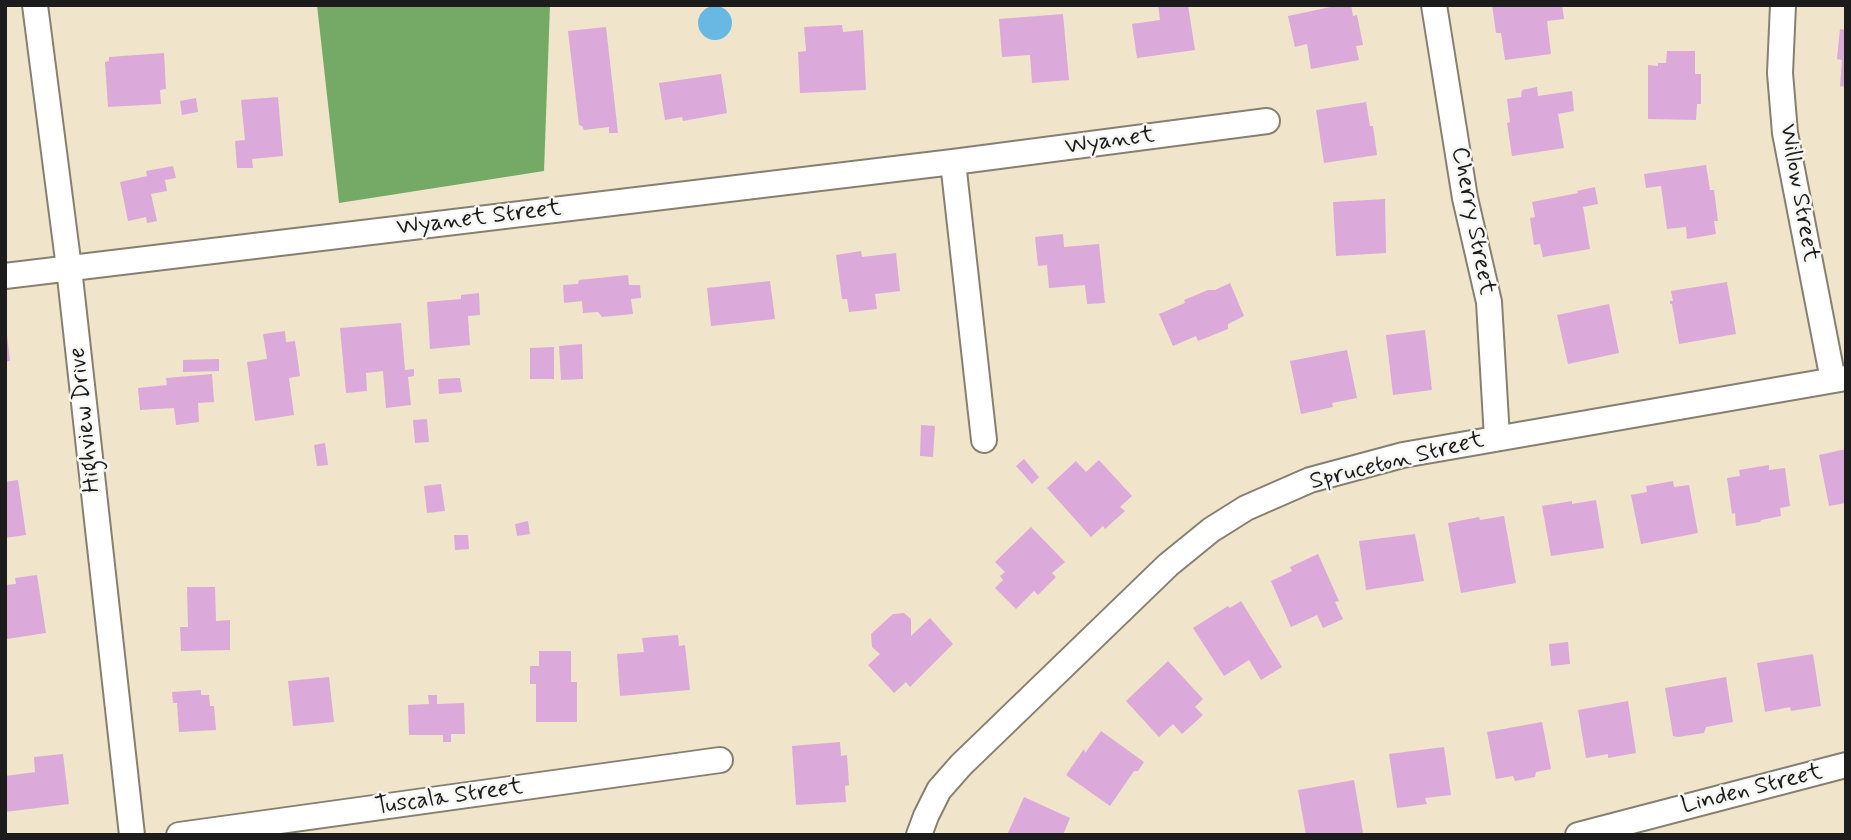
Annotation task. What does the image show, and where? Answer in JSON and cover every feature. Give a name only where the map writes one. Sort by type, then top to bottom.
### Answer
[{"type":"street","name":"Highview Drive","points":[[35,5],[69,268],[132,835]]},
{"type":"street","name":"Cherry Street","points":[[1434,5],[1465,198],[1489,302],[1497,438]]},
{"type":"street","name":"Willow Street","points":[[1783,5],[1780,73],[1785,132],[1839,379]]},
{"type":"street","name":"Wyanet","points":[[953,163],[1267,121]]},
{"type":"street","name":"Wyanet Street","points":[[5,276],[953,163]]},
{"type":"street","points":[[953,163],[984,440]]},
{"type":"street","name":"Spruceton Street","points":[[919,835],[939,790],[961,765],[1168,565],[1211,530],[1246,508],[1310,480],[1404,456],[1839,379]]},
{"type":"street","name":"Tuscala Street","points":[[179,835],[720,760]]},
{"type":"street","name":"Linden Street","points":[[1578,835],[1846,765]]},
{"type":"green space","points":[[317,5],[550,5],[544,171],[339,203]]},
{"type":"water","points":[[715,6],[727,11],[732,23],[727,35],[715,40],[703,35],[698,23],[703,11]]},
{"type":"building","points":[[1158,5],[1188,5],[1195,50],[1137,58],[1132,24],[1160,20]]},
{"type":"building","points":[[1351,5],[1353,16],[1357,15],[1363,45],[1356,46],[1359,60],[1311,69],[1307,44],[1295,47],[1288,16]]},
{"type":"building","points":[[1492,5],[1562,5],[1564,19],[1547,21],[1551,54],[1505,60],[1501,33],[1496,33]]},
{"type":"building","points":[[1063,14],[1069,80],[1032,83],[1030,55],[1002,57],[999,19]]},
{"type":"building","points":[[842,25],[843,32],[863,30],[866,90],[800,93],[798,52],[806,51],[804,27]]},
{"type":"building","points":[[606,27],[618,133],[609,133],[609,127],[584,130],[579,125],[568,31]]},
{"type":"building","points":[[1840,29],[1846,30],[1846,87],[1840,86],[1842,60],[1837,59]]},
{"type":"building","points":[[1667,51],[1695,51],[1695,74],[1701,74],[1701,104],[1697,104],[1696,120],[1648,119],[1648,65],[1666,63]]},
{"type":"building","points":[[164,53],[166,89],[160,90],[161,104],[108,107],[105,62],[109,61],[109,57]]},
{"type":"building","points":[[721,74],[727,113],[683,121],[682,117],[665,120],[659,83]]},
{"type":"building","points":[[1537,87],[1538,96],[1572,91],[1574,111],[1558,114],[1564,148],[1512,156],[1507,99],[1521,97],[1522,90]]},
{"type":"building","points":[[278,97],[283,156],[252,159],[253,168],[237,168],[235,141],[245,140],[241,100]]},
{"type":"building","points":[[196,98],[198,112],[182,115],[180,101]]},
{"type":"building","points":[[1366,102],[1377,155],[1324,163],[1316,110]]},
{"type":"building","points":[[1706,165],[1710,190],[1714,190],[1718,221],[1714,221],[1716,234],[1687,239],[1686,227],[1667,229],[1661,186],[1646,188],[1644,174]]},
{"type":"building","points":[[173,166],[176,178],[165,180],[167,191],[151,194],[157,221],[147,223],[146,217],[128,221],[120,182],[147,176],[146,171]]},
{"type":"building","points":[[1595,187],[1598,204],[1583,207],[1590,249],[1543,257],[1540,244],[1534,245],[1530,218],[1535,217],[1532,202]]},
{"type":"building","points":[[1385,199],[1386,253],[1336,256],[1333,202]]},
{"type":"building","points":[[1063,234],[1064,247],[1099,244],[1105,303],[1087,304],[1085,285],[1049,288],[1047,265],[1038,266],[1035,237]]},
{"type":"building","points":[[861,251],[862,257],[896,253],[900,291],[875,294],[877,309],[849,312],[847,299],[842,299],[836,255]]},
{"type":"building","points":[[628,275],[629,285],[640,285],[641,298],[631,299],[633,314],[602,317],[598,312],[583,313],[582,301],[564,303],[563,285],[578,284],[579,280]]},
{"type":"building","points":[[770,281],[775,319],[711,326],[707,288]]},
{"type":"building","points":[[1727,282],[1736,334],[1679,344],[1670,304],[1670,301],[1673,301],[1671,291]]},
{"type":"building","points":[[1230,283],[1244,316],[1228,324],[1228,329],[1198,341],[1196,336],[1173,346],[1159,314],[1185,303],[1184,300]]},
{"type":"building","points":[[479,293],[480,315],[468,316],[470,345],[430,349],[427,302],[461,299],[461,295]]},
{"type":"building","points":[[1609,304],[1619,353],[1568,364],[1557,315]]},
{"type":"building","points":[[401,323],[405,370],[414,369],[414,376],[408,377],[411,405],[386,408],[383,371],[366,373],[367,391],[346,393],[340,328]]},
{"type":"building","points":[[1425,330],[1432,390],[1393,395],[1386,335]]},
{"type":"building","points":[[285,331],[286,342],[295,341],[300,376],[289,378],[294,415],[255,421],[247,362],[267,359],[263,334]]},
{"type":"building","points":[[5,335],[10,361],[5,362]]},
{"type":"building","points":[[582,344],[583,379],[561,380],[559,346]]},
{"type":"building","points":[[554,347],[554,379],[530,379],[530,348]]},
{"type":"building","points":[[1347,350],[1357,398],[1301,414],[1290,361]]},
{"type":"building","points":[[219,359],[219,371],[183,372],[183,360]]},
{"type":"building","points":[[212,374],[214,402],[198,403],[199,422],[176,425],[174,408],[140,410],[138,388],[167,385],[166,378]]},
{"type":"building","points":[[460,378],[462,392],[439,394],[438,379]]},
{"type":"building","points":[[427,419],[429,442],[415,443],[413,420]]},
{"type":"building","points":[[921,425],[935,426],[933,457],[920,456]]},
{"type":"building","points":[[325,443],[328,465],[317,466],[314,445]]},
{"type":"building","points":[[1846,449],[1846,503],[1829,506],[1819,455]]},
{"type":"building","points":[[1024,459],[1039,477],[1032,484],[1016,466]]},
{"type":"building","points":[[1099,460],[1132,496],[1120,507],[1125,511],[1105,529],[1103,526],[1091,537],[1047,488],[1076,461],[1086,472]]},
{"type":"building","points":[[1769,465],[1769,470],[1785,468],[1790,506],[1780,508],[1781,516],[1736,526],[1727,478],[1740,476],[1739,470]]},
{"type":"building","points":[[18,480],[26,535],[5,538],[5,482]]},
{"type":"building","points":[[1673,481],[1674,487],[1689,485],[1698,533],[1641,544],[1631,495],[1647,492],[1646,486]]},
{"type":"building","points":[[441,484],[445,511],[427,513],[424,486]]},
{"type":"building","points":[[1596,500],[1604,548],[1551,556],[1542,506]]},
{"type":"building","points":[[1504,516],[1516,583],[1461,593],[1448,523],[1479,517],[1480,520]]},
{"type":"building","points":[[528,521],[530,534],[517,536],[515,524]]},
{"type":"building","points":[[1031,527],[1065,562],[1052,573],[1056,577],[1038,595],[1034,591],[1016,609],[995,588],[1003,580],[1000,576],[1005,572],[995,562]]},
{"type":"building","points":[[1415,534],[1424,581],[1366,590],[1359,541]]},
{"type":"building","points":[[454,535],[468,535],[469,549],[455,550]]},
{"type":"building","points":[[1318,554],[1339,601],[1335,602],[1343,619],[1323,628],[1317,615],[1291,627],[1271,581],[1292,571],[1290,567]]},
{"type":"building","points":[[37,575],[46,633],[7,639],[5,585],[16,584],[15,578]]},
{"type":"building","points":[[187,587],[215,587],[216,621],[230,620],[230,650],[181,651],[180,627],[188,627]]},
{"type":"building","points":[[1241,601],[1282,667],[1261,680],[1249,660],[1224,676],[1193,628]]},
{"type":"building","points":[[904,613],[911,619],[911,636],[930,618],[953,644],[910,687],[906,682],[894,693],[868,665],[880,654],[872,647],[871,634],[893,614]]},
{"type":"building","points":[[678,635],[679,646],[685,645],[690,690],[620,696],[617,654],[644,652],[642,638]]},
{"type":"building","points":[[1568,642],[1570,664],[1551,666],[1549,644]]},
{"type":"building","points":[[539,651],[571,651],[571,682],[577,682],[577,722],[536,722],[536,684],[530,684],[530,666],[539,666]]},
{"type":"building","points":[[1813,654],[1821,706],[1791,711],[1790,707],[1765,712],[1757,663]]},
{"type":"building","points":[[1168,661],[1203,699],[1195,707],[1203,715],[1182,734],[1173,724],[1159,737],[1126,701]]},
{"type":"building","points":[[329,677],[334,722],[293,726],[288,681]]},
{"type":"building","points":[[1726,677],[1733,722],[1706,727],[1704,733],[1673,736],[1665,688]]},
{"type":"building","points":[[201,690],[201,695],[209,695],[210,706],[214,706],[216,730],[179,732],[177,703],[173,703],[172,692]]},
{"type":"building","points":[[428,695],[437,695],[437,704],[464,703],[465,734],[451,734],[451,742],[443,742],[443,735],[409,735],[408,705],[429,704]]},
{"type":"building","points":[[1628,701],[1636,753],[1608,758],[1608,754],[1586,758],[1578,710]]},
{"type":"building","points":[[1542,722],[1551,769],[1536,772],[1535,777],[1515,781],[1513,776],[1496,779],[1487,732]]},
{"type":"building","points":[[1101,731],[1144,762],[1138,771],[1134,771],[1110,806],[1066,775]]},
{"type":"building","points":[[840,742],[841,756],[847,755],[849,785],[845,786],[846,802],[796,805],[792,746]]},
{"type":"building","points":[[1444,747],[1451,795],[1425,798],[1427,804],[1397,808],[1389,754]]},
{"type":"building","points":[[63,754],[69,804],[5,812],[5,776],[35,772],[34,757]]},
{"type":"building","points":[[1354,780],[1363,833],[1306,835],[1298,790]]},
{"type":"building","points":[[1024,797],[1070,818],[1063,835],[1007,835]]}]
